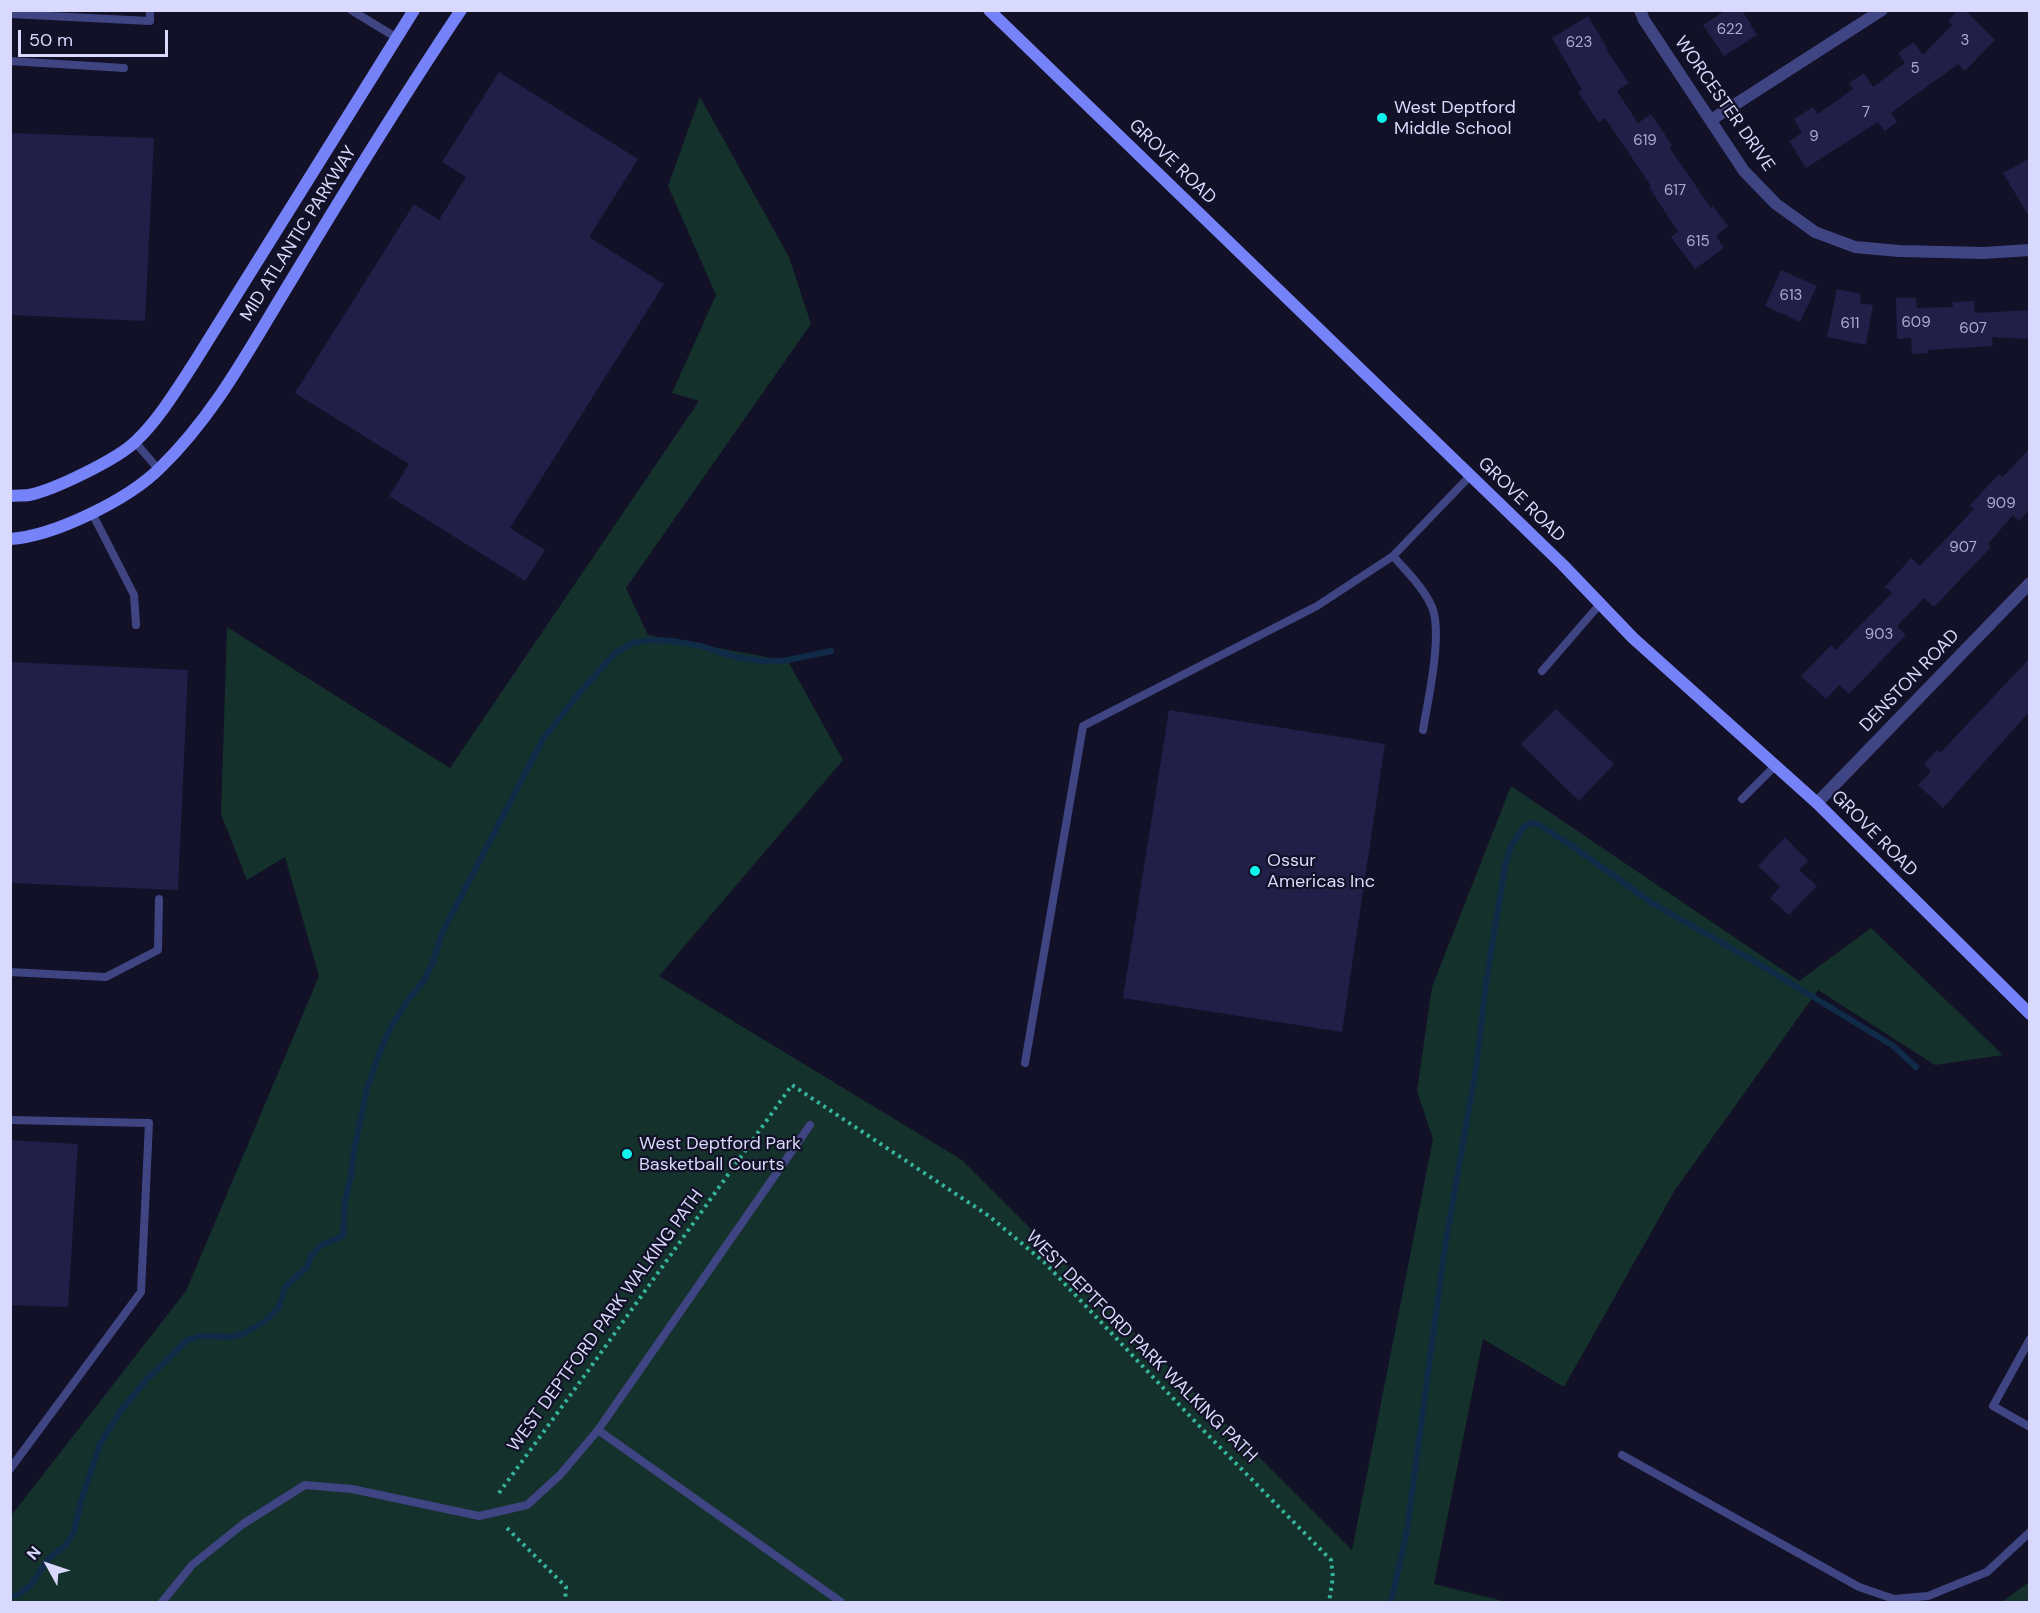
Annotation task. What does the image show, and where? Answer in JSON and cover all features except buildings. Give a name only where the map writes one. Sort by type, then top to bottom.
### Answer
[{"type":"main road","name":"MID ATLANTIC PARKWAY","points":[[10,496],[28,495],[49,489],[101,465],[135,442],[169,401],[194,363],[414,10]]},
{"type":"main road","name":"MID ATLANTIC PARKWAY","points":[[10,538],[55,528],[92,513],[130,491],[159,470],[195,430],[225,388],[461,10]]},
{"type":"main road","name":"GROVE ROAD","points":[[995,12],[1563,565],[1634,638],[1817,803],[2030,1014]]},
{"type":"street","name":"WORCESTER DRIVE","points":[[1640,10],[1644,20],[1744,171],[1776,204],[1815,232],[1855,246],[1899,251],[1983,253],[2030,250]]},
{"type":"street","points":[[1711,120],[1882,10]]},
{"type":"street","name":"DENSTON ROAD","points":[[1817,803],[2030,583]]},
{"type":"lane","points":[[10,14],[150,21],[150,10]]},
{"type":"lane","points":[[351,10],[397,38]]},
{"type":"lane","points":[[10,61],[124,68]]},
{"type":"lane","points":[[135,442],[159,470]]},
{"type":"lane","points":[[1025,1064],[1083,726],[1312,609],[1393,556],[1470,476]]},
{"type":"lane","points":[[92,513],[134,595],[136,625]]},
{"type":"lane","points":[[1393,556],[1418,585],[1432,607],[1437,632],[1423,730]]},
{"type":"lane","points":[[1542,671],[1600,604]]},
{"type":"lane","points":[[1742,799],[1776,765]]},
{"type":"lane","points":[[10,972],[106,977],[158,950],[159,898]]},
{"type":"lane","points":[[10,1120],[149,1123],[141,1292],[10,1469]]},
{"type":"lane","points":[[162,1602],[192,1565],[243,1524],[305,1485],[352,1489],[479,1516],[527,1505],[560,1475],[598,1430],[810,1125]]},
{"type":"lane","points":[[2030,1339],[1993,1406],[2030,1427]]},
{"type":"lane","points":[[598,1430],[841,1602]]},
{"type":"lane","points":[[1622,1455],[1859,1587],[1894,1599],[1928,1596],[1987,1572],[2030,1532]]},
{"type":"path","name":"WEST DEPTFORD PARK WALKING PATH","points":[[499,1493],[792,1085],[989,1216],[1044,1262],[1205,1432],[1331,1560],[1333,1577],[1329,1602]]},
{"type":"path","points":[[507,1528],[566,1587],[565,1602]]},
{"type":"green space","points":[[700,97],[789,257],[811,324],[626,588],[648,635],[788,661],[843,760],[659,976],[962,1160],[1352,1550],[1433,1139],[1417,1091],[1432,987],[1511,786],[1799,981],[1871,928],[2003,1055],[1935,1065],[1818,990],[1675,1190],[1564,1387],[1483,1339],[1434,1584],[1507,1602],[11,1602],[10,1517],[186,1291],[319,976],[285,857],[247,880],[221,814],[227,627],[450,768],[699,401],[672,393],[716,295],[668,186]]},
{"type":"green space","points":[[2029,1582],[2029,1602],[2002,1602]]},
{"type":"waterway","points":[[10,1597],[19,1594],[31,1585],[48,1559],[66,1545],[74,1532],[81,1501],[100,1444],[120,1412],[146,1380],[186,1341],[199,1336],[231,1337],[243,1334],[264,1322],[279,1307],[285,1287],[307,1267],[311,1256],[320,1246],[343,1236],[345,1201],[354,1151],[367,1088],[379,1054],[391,1027],[425,979],[442,933],[543,739],[581,691],[615,653],[633,643],[650,640],[701,646],[735,657],[762,661],[783,661],[831,651]]},
{"type":"waterway","points":[[1391,1602],[1407,1530],[1445,1246],[1476,1069],[1486,983],[1505,866],[1511,846],[1524,827],[1530,823],[1538,824],[1652,903],[1759,964],[1892,1045],[1916,1067]]},
{"type":"place","name":"West Deptford Middle School","points":[[1382,118]]},
{"type":"place","name":"Ossur Americas Inc","points":[[1255,871]]},
{"type":"place","name":"West Deptford Park Basketball Courts","points":[[627,1154]]}]
